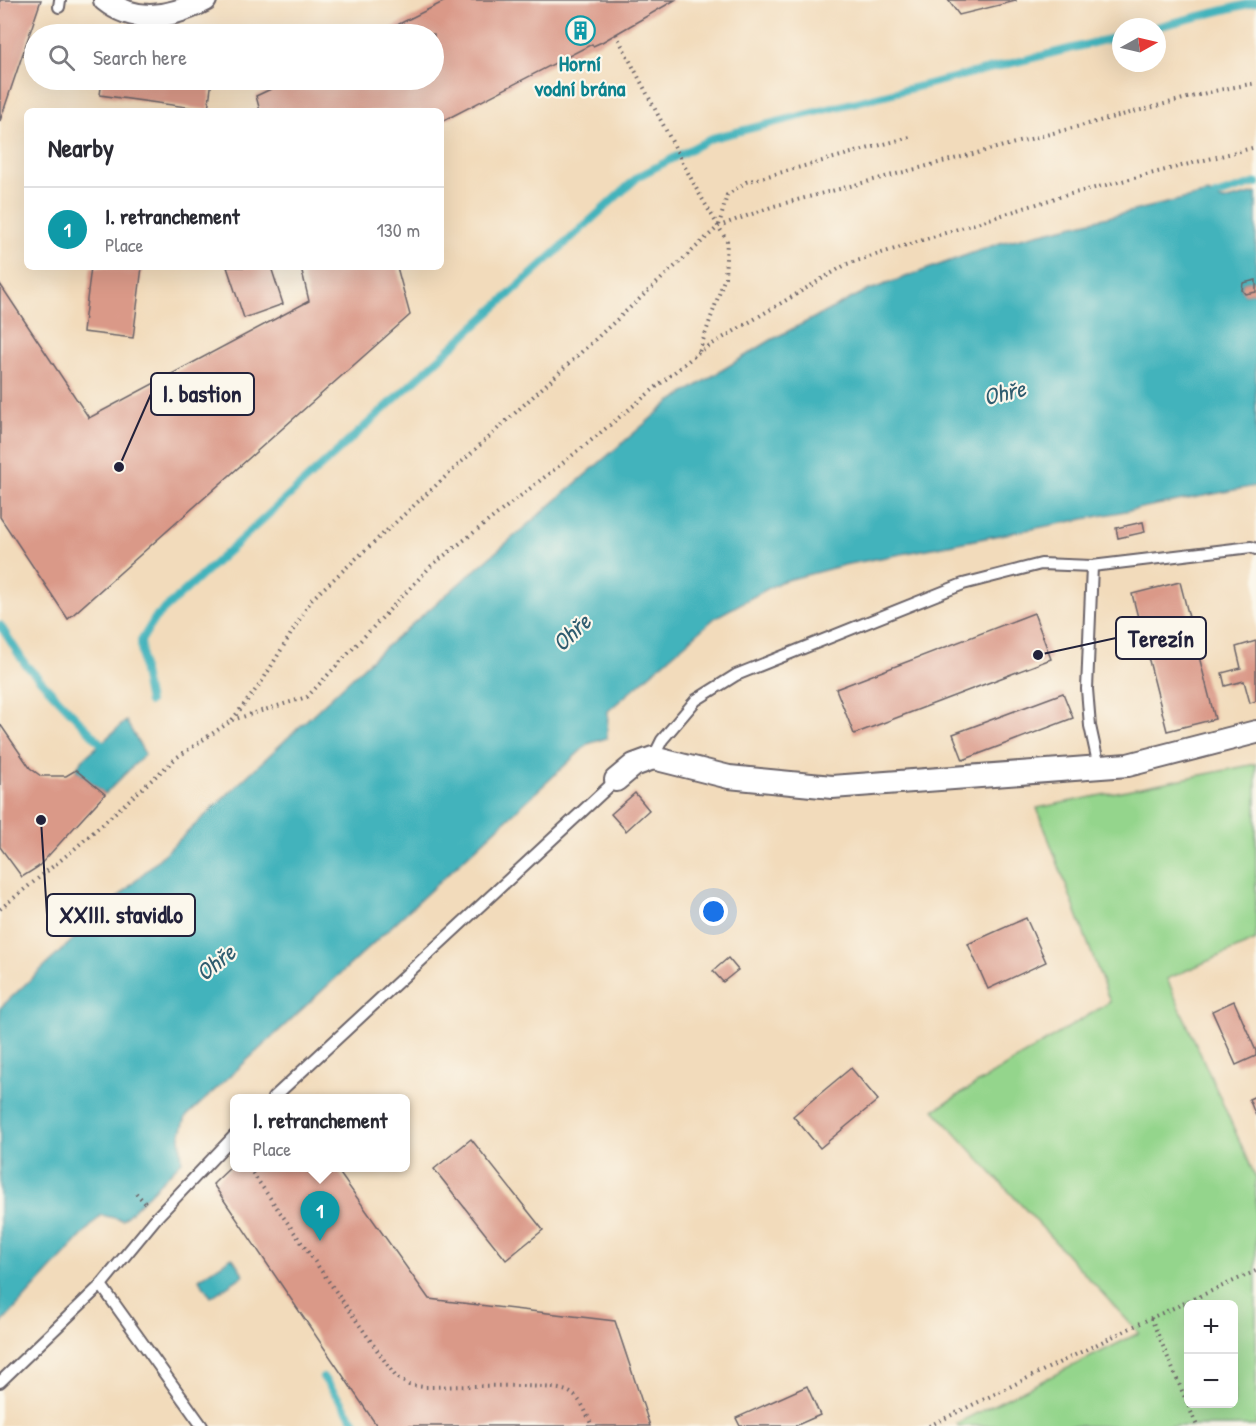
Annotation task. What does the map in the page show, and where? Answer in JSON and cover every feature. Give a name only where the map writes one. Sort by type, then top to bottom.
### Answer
[{"type":"street","points":[[105,0],[134,14],[159,18],[187,9],[205,0]]},
{"type":"street","points":[[616,780],[634,765],[653,758],[729,777],[832,787],[1128,765],[1256,732]]},
{"type":"lane","points":[[653,758],[662,740],[696,700],[736,675],[963,584],[1041,564],[1092,566],[1251,547],[1256,549]]},
{"type":"lane","points":[[1092,566],[1087,689],[1090,726],[1099,767]]},
{"type":"lane","points":[[277,1094],[616,780]]},
{"type":"lane","points":[[0,1382],[101,1285],[157,1217],[230,1140]]},
{"type":"lane","points":[[101,1285],[202,1426]]},
{"type":"path","points":[[616,34],[697,190],[727,241],[725,277],[699,352]]},
{"type":"path","points":[[231,721],[261,683],[312,599],[719,226],[785,203],[1256,82]]},
{"type":"path","points":[[719,226],[727,195],[747,182],[910,136]]},
{"type":"path","points":[[0,909],[72,851],[176,758],[231,721],[307,697],[431,566],[584,447],[699,352],[847,264],[1059,197],[1256,147]]},
{"type":"path","points":[[252,1172],[396,1377],[409,1385],[424,1387],[536,1387],[568,1391],[580,1400],[592,1426]]},
{"type":"path","points":[[929,1426],[1151,1318],[1256,1271]]},
{"type":"path","points":[[1151,1318],[1197,1426]]},
{"type":"green space","points":[[1256,764],[1256,940],[1167,979],[1256,1178],[1256,1426],[958,1426],[957,1423],[1139,1333],[934,1110],[1110,1002],[1037,808]]},
{"type":"water","name":"Ohře","points":[[1208,193],[1223,201],[1256,193],[1256,280],[1243,283],[1241,288],[1245,294],[1256,292],[1256,486],[844,565],[780,582],[716,617],[608,711],[607,738],[588,744],[186,1117],[180,1136],[182,1161],[123,1220],[101,1215],[0,1325],[0,1008],[375,656],[670,402],[771,340],[864,292],[1000,243]]},
{"type":"water","points":[[126,721],[145,754],[105,794],[76,770],[81,761]]},
{"type":"water","points":[[232,1257],[244,1275],[211,1297],[199,1279]]},
{"type":"building","points":[[0,0],[41,0],[33,24],[24,24],[24,50],[0,121]]},
{"type":"building","points":[[447,0],[675,0],[602,42],[593,46],[592,44],[444,120],[444,108],[259,108],[256,96],[269,90],[444,90],[444,24],[399,24]]},
{"type":"building","points":[[948,0],[1016,0],[1016,1],[959,15]]},
{"type":"building","points":[[101,90],[211,90],[208,108],[100,95]]},
{"type":"building","points":[[91,270],[142,270],[133,338],[83,332]]},
{"type":"building","points":[[228,270],[272,270],[283,304],[244,318]]},
{"type":"building","points":[[302,270],[398,270],[410,315],[68,619],[0,517],[0,284],[89,418],[309,301]]},
{"type":"building","points":[[1256,280],[1256,292],[1245,294],[1242,290],[1243,283]]},
{"type":"building","points":[[1143,522],[1145,532],[1118,538],[1116,528]]},
{"type":"building","points":[[1180,582],[1215,719],[1167,731],[1132,594]]},
{"type":"building","points":[[1034,613],[1051,659],[854,734],[836,689]]},
{"type":"building","points":[[1256,641],[1256,701],[1250,703],[1244,681],[1225,686],[1222,673],[1241,668],[1236,647]]},
{"type":"building","points":[[1063,693],[1073,718],[963,760],[953,734]]},
{"type":"building","points":[[0,724],[30,768],[41,776],[66,776],[76,770],[105,794],[38,867],[22,877],[0,847]]},
{"type":"building","points":[[635,793],[649,810],[626,831],[611,814]]},
{"type":"building","points":[[1026,918],[1046,962],[988,989],[968,944]]},
{"type":"building","points":[[728,958],[738,970],[723,982],[713,971]]},
{"type":"building","points":[[1234,1001],[1256,1051],[1256,1056],[1236,1065],[1212,1011]]},
{"type":"building","points":[[851,1068],[878,1100],[820,1148],[793,1116]]},
{"type":"building","points":[[1256,1096],[1256,1116],[1249,1099]]},
{"type":"building","points":[[471,1139],[543,1230],[506,1260],[434,1169]]},
{"type":"building","points":[[230,1168],[230,1172],[339,1172],[429,1299],[615,1321],[650,1426],[377,1426],[213,1184]]},
{"type":"building","points":[[807,1386],[820,1415],[795,1426],[740,1426],[736,1418]]},
{"type":"waterway","points":[[1166,24],[1256,2]]},
{"type":"waterway","points":[[149,702],[143,672],[141,641],[155,618],[639,176],[712,138],[1112,38]]},
{"type":"waterway","points":[[1215,196],[1256,183]]},
{"type":"waterway","points":[[0,625],[25,664],[106,749]]},
{"type":"waterway","points":[[323,1377],[358,1426]]},
{"type":"place","name":"Horní vodní brána","points":[[580,31]]},
{"type":"place","name":"I. bastion","points":[[119,467]]},
{"type":"place","name":"Terezín","points":[[1038,655]]},
{"type":"place","name":"XXIII. stavidlo","points":[[41,820]]},
{"type":"place","name":"I. retranchement","points":[[320,1241]]}]
